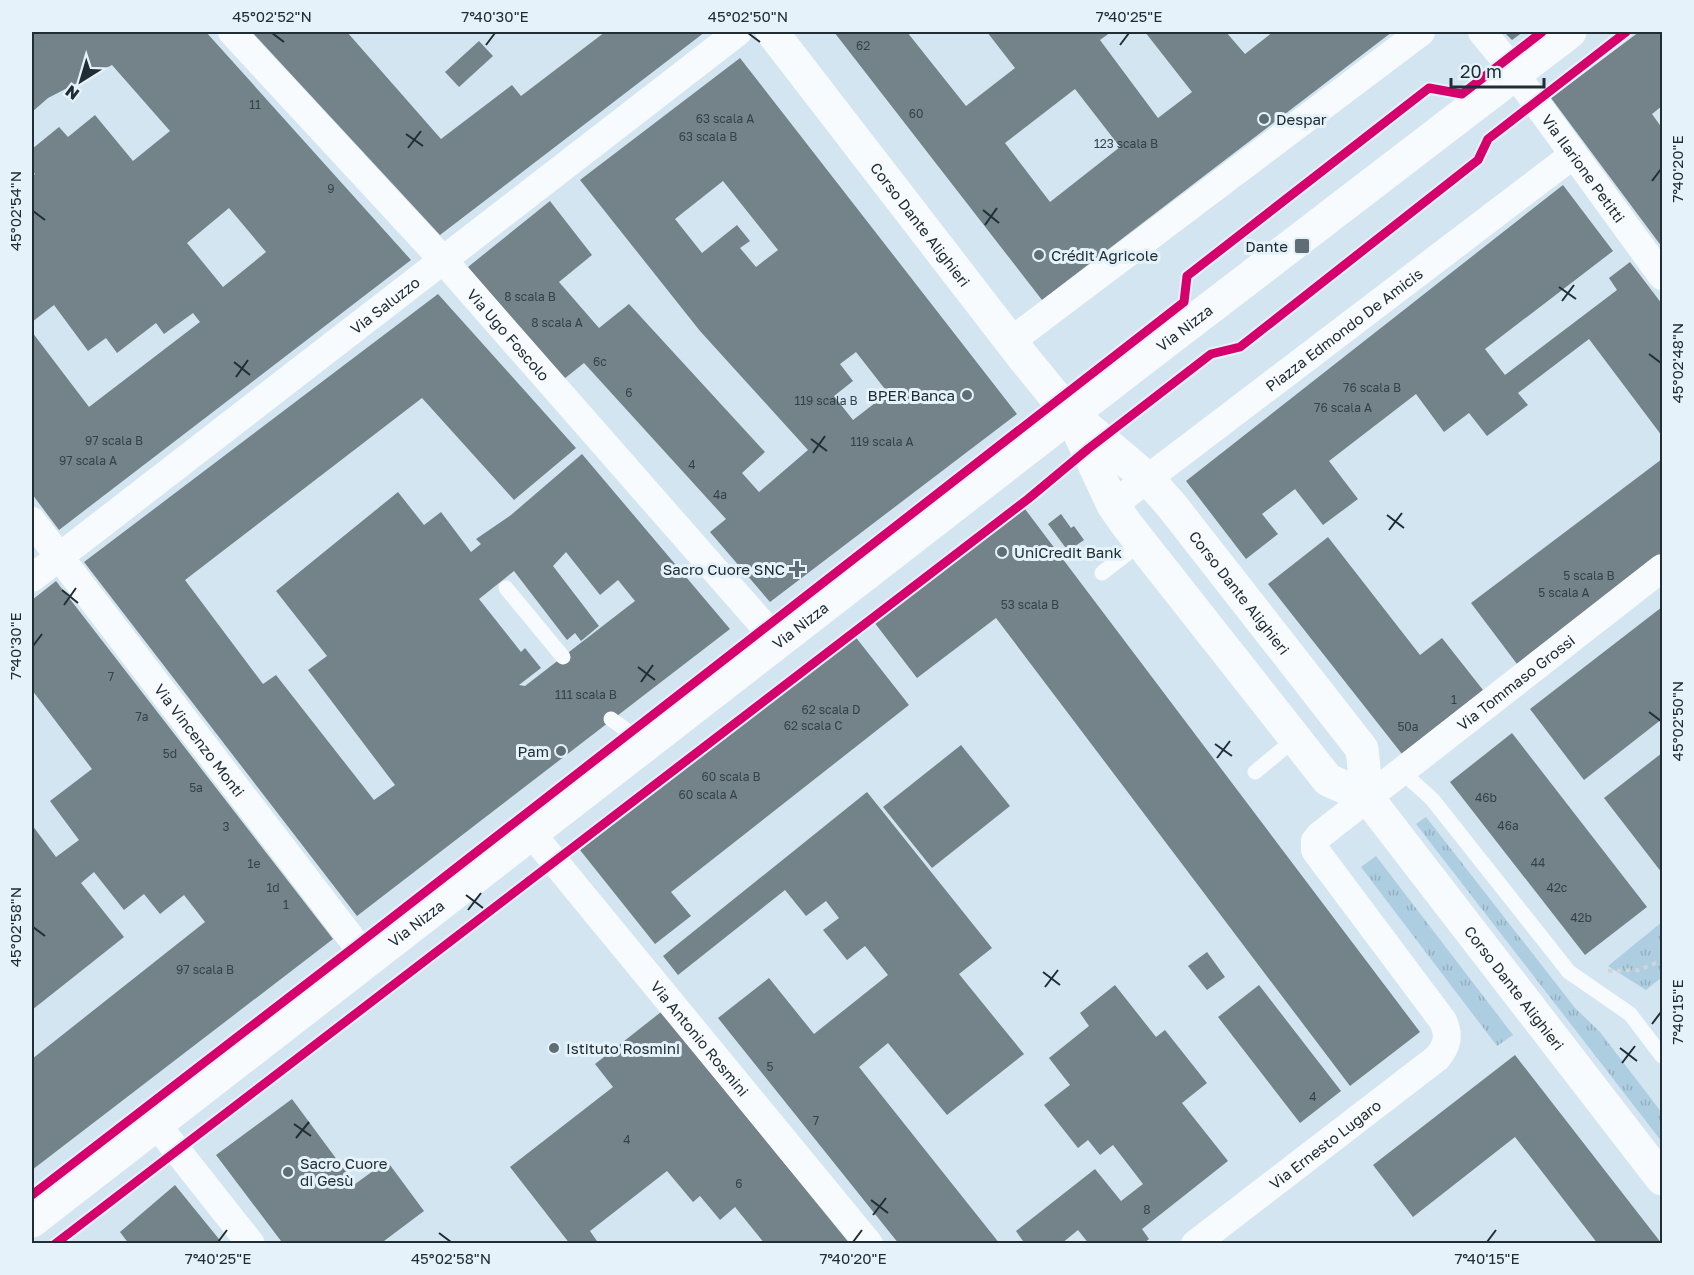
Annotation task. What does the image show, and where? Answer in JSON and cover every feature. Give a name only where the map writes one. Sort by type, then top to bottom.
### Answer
[{"type":"street","name":"Via Ugo Foscolo","points":[[232,32],[442,260],[778,642]]},
{"type":"street","name":"Via Saluzzo","points":[[32,578],[738,32]]},
{"type":"street","name":"Corso Dante Alighieri","points":[[772,32],[1071,416],[1148,479],[1172,506],[1362,749]]},
{"type":"street","points":[[1011,341],[1421,32]]},
{"type":"street","name":"Via Ilarione Petitti","points":[[1482,32],[1662,276]]},
{"type":"street","name":"Via Nizza","points":[[32,1219],[1570,32]]},
{"type":"street","name":"Piazza Edmondo De Amicis","points":[[1113,505],[1573,155]]},
{"type":"street","name":"Corso Dante Alighieri","points":[[1071,416],[1113,505],[1328,780],[1367,797],[1662,1179]]},
{"type":"street","name":"Via Vincenzo Monti","points":[[32,521],[368,960]]},
{"type":"street","name":"Via Tommaso Grossi","points":[[1367,797],[1662,568]]},
{"type":"street","points":[[1362,749],[1401,771]]},
{"type":"street","points":[[1362,749],[1367,797]]},
{"type":"street","name":"Via Ernesto Lugaro","points":[[1195,1244],[1437,1058],[1448,1040],[1443,1021],[1315,850],[1315,842],[1320,835],[1367,797]]},
{"type":"street","name":"Via Antonio Rosmini","points":[[531,833],[869,1244]]},
{"type":"street","points":[[156,1124],[251,1244]]},
{"type":"lane","points":[[1102,573],[1142,542]]},
{"type":"lane","points":[[506,588],[563,657]]},
{"type":"lane","points":[[611,719],[629,732],[642,747]]},
{"type":"lane","points":[[1255,772],[1295,739]]},
{"type":"lane","points":[[1401,771],[1432,799],[1569,972],[1630,1014],[1662,1056]]},
{"type":"path","points":[[1569,972],[1639,970],[1656,963],[1662,964]]},
{"type":"green space","points":[[1426,817],[1575,1008],[1600,1032],[1662,1113],[1662,1142],[1416,824]]},
{"type":"green space","points":[[1376,856],[1513,1035],[1497,1046],[1361,867]]},
{"type":"green space","points":[[1662,922],[1662,977],[1646,990],[1608,966]]},
{"type":"building","points":[[32,32],[206,32],[411,260],[59,530],[32,494],[32,332],[89,407],[200,322],[193,313],[164,334],[156,323],[117,353],[106,338],[88,351],[54,305],[32,322],[32,177],[35,174],[32,170],[32,149],[59,127],[68,137],[95,115],[133,161],[170,131],[112,65],[48,98],[32,112]],"holes":[[[229,208],[266,252],[223,287],[187,243]]]},
{"type":"building","points":[[252,32],[347,32],[441,139],[512,85],[521,96],[605,32],[705,32],[440,235]]},
{"type":"building","points":[[834,32],[907,32],[966,106],[1015,68],[987,32],[1111,32],[1100,40],[1158,118],[1192,92],[1145,32],[1226,32],[1245,54],[1273,32],[1392,32],[1042,300]],"holes":[[[1075,89],[1120,147],[1050,202],[1005,143]]]},
{"type":"building","points":[[1504,32],[1523,32],[1512,40]]},
{"type":"building","points":[[1639,32],[1662,32],[1662,106],[1652,114],[1662,128],[1662,247],[1551,98]]},
{"type":"building","points":[[479,41],[493,56],[459,87],[445,72]]},
{"type":"building","points":[[740,58],[1017,414],[770,602],[710,532],[726,519],[584,363],[564,379],[468,267],[550,201],[592,255],[559,282],[599,328],[629,304],[765,452],[742,473],[759,492],[808,450],[700,331],[580,180]],"holes":[[[723,181],[778,250],[756,267],[740,248],[750,241],[737,225],[702,253],[675,219]],[[856,352],[888,393],[853,420],[834,396],[853,381],[840,364]]]},
{"type":"building","points":[[1563,185],[1613,251],[1485,349],[1505,375],[1617,290],[1609,278],[1630,262],[1662,304],[1662,436],[1589,339],[1518,393],[1528,405],[1487,436],[1469,413],[1444,432],[1416,394],[1329,461],[1358,499],[1323,525],[1295,489],[1262,514],[1278,534],[1246,559],[1186,481]]},
{"type":"building","points":[[438,294],[576,448],[514,500],[422,398],[185,580],[263,684],[276,675],[374,800],[395,785],[308,670],[327,656],[276,591],[398,492],[424,525],[441,512],[471,552],[481,544],[476,539],[511,515],[582,454],[730,629],[357,916],[84,562]],"holes":[[[566,552],[600,595],[618,580],[635,601],[525,686],[519,685],[541,668],[525,648],[521,652],[479,599],[514,571],[567,640],[575,633],[581,641],[599,626],[553,566]]]},
{"type":"building","points":[[1662,459],[1662,554],[1517,664],[1471,603]]},
{"type":"building","points":[[1025,509],[1420,1032],[1350,1086],[996,618],[917,678],[874,622]]},
{"type":"building","points":[[1061,514],[1084,540],[1068,551],[1048,524]]},
{"type":"building","points":[[1328,537],[1420,655],[1442,638],[1483,690],[1402,754],[1268,584]]},
{"type":"building","points":[[56,581],[333,939],[32,1170],[32,1059],[205,922],[184,895],[160,914],[144,894],[124,910],[94,872],[81,883],[124,937],[32,1010],[32,825],[56,857],[79,840],[50,801],[92,769],[32,690],[32,600]]},
{"type":"building","points":[[1662,607],[1662,719],[1584,780],[1530,709]]},
{"type":"building","points":[[854,635],[909,705],[671,892],[691,916],[655,944],[580,850]]},
{"type":"building","points":[[1512,733],[1647,907],[1585,955],[1450,782]]},
{"type":"building","points":[[961,745],[1010,806],[932,868],[883,807]]},
{"type":"building","points":[[1662,753],[1662,873],[1604,798]]},
{"type":"building","points":[[867,792],[992,948],[959,974],[1024,1054],[947,1115],[888,1043],[859,1067],[1000,1244],[899,1244],[718,1018],[769,978],[814,1034],[888,975],[865,946],[847,960],[823,930],[839,918],[826,901],[806,916],[785,890],[678,975],[663,956]]},
{"type":"building","points":[[1207,952],[1225,977],[1207,990],[1188,966]]},
{"type":"building","points":[[1115,985],[1156,1037],[1165,1030],[1207,1083],[1182,1103],[1228,1161],[1142,1229],[1149,1239],[1143,1244],[1089,1244],[1078,1230],[1061,1244],[1025,1244],[1016,1231],[1095,1169],[1121,1201],[1143,1184],[1113,1145],[1100,1155],[1088,1140],[1078,1148],[1044,1105],[1070,1085],[1049,1058],[1089,1026],[1080,1013]]},
{"type":"building","points":[[1259,985],[1341,1091],[1300,1123],[1218,1017]]},
{"type":"building","name":"Istituto Rosmini","points":[[661,1012],[850,1244],[765,1244],[735,1207],[720,1220],[700,1196],[693,1202],[667,1171],[590,1231],[599,1244],[570,1244],[510,1167],[613,1087],[595,1064]]},
{"type":"building","points":[[1515,1055],[1662,1244],[1598,1244],[1515,1137],[1413,1217],[1373,1165]]},
{"type":"building","name":"Sacro Cuore di Gesù","points":[[292,1099],[355,1184],[387,1161],[424,1211],[380,1244],[278,1244],[281,1241],[216,1155]]},
{"type":"building","points":[[175,1185],[223,1244],[129,1244],[120,1232]]},
{"type":"cycle path","points":[[32,1195],[1184,302],[1187,276],[1429,88],[1462,94],[1542,32]]},
{"type":"cycle path","points":[[55,1244],[1028,499],[1088,449],[1211,354],[1240,347],[1478,160],[1488,139],[1626,32]]},
{"type":"place","name":"Despar","points":[[1264,119]]},
{"type":"place","name":"Dante","points":[[1302,246]]},
{"type":"place","name":"Crédit Agricole","points":[[1039,255]]},
{"type":"place","name":"BPER Banca","points":[[967,395]]},
{"type":"place","name":"UniCredit Bank","points":[[1002,552]]},
{"type":"place","name":"Sacro Cuore SNC","points":[[797,569]]},
{"type":"place","name":"Pam","points":[[561,751]]},
{"type":"place","name":"Istituto Rosmini","points":[[554,1048]]},
{"type":"place","name":"Sacro Cuore di Gesù","points":[[288,1172]]}]
